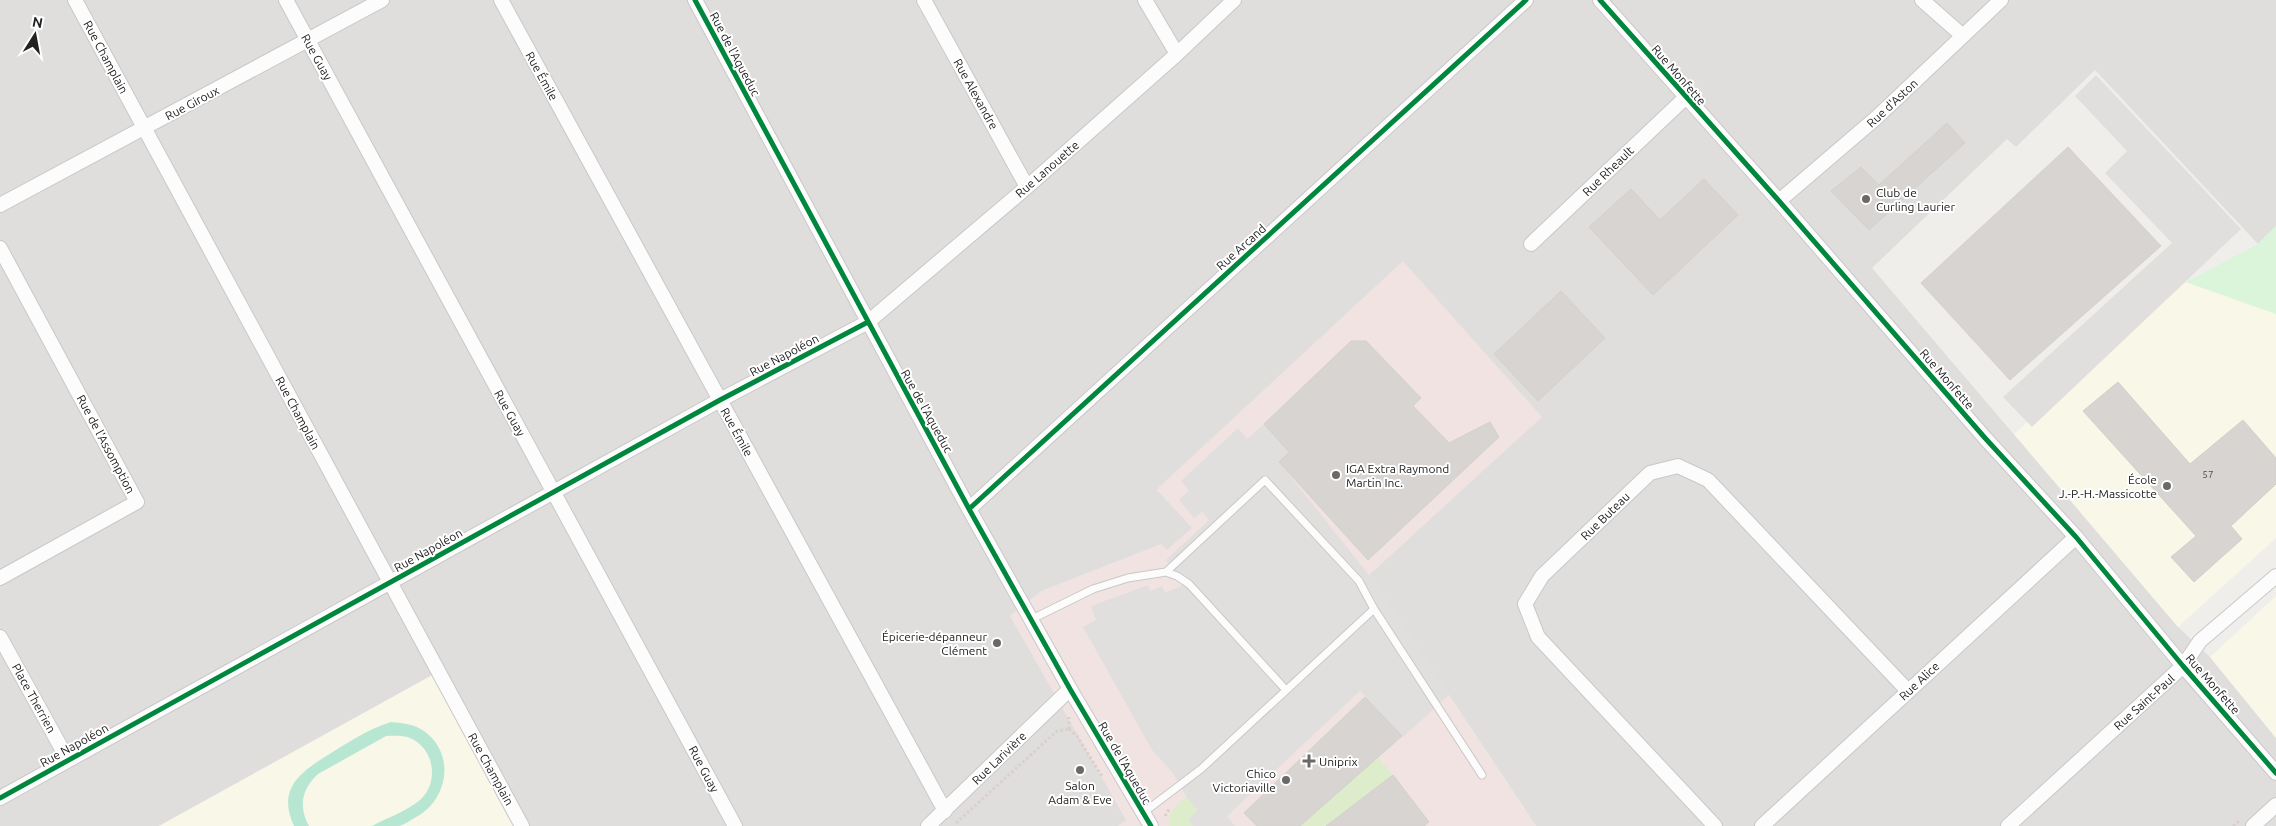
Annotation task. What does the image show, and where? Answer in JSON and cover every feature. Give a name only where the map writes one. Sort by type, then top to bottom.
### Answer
[{"type":"street","name":"Rue Champlain","points":[[75,0],[522,826]]},
{"type":"street","name":"Rue Guay","points":[[286,0],[734,826]]},
{"type":"street","name":"Rue Giroux","points":[[0,205],[145,129],[382,0]]},
{"type":"street","name":"Rue Émile","points":[[501,0],[945,811]]},
{"type":"street","name":"Rue de l'Aqueduc","points":[[695,0],[969,509],[1070,689],[1151,826]]},
{"type":"street","name":"Rue Alexandre","points":[[924,0],[1027,187]]},
{"type":"street","points":[[1145,0],[1177,54],[1234,0]]},
{"type":"street","name":"Rue Arcand","points":[[969,509],[1526,0]]},
{"type":"street","name":"Rue Monfette","points":[[1600,0],[1779,201],[1985,438],[2076,537],[2276,773]]},
{"type":"street","points":[[1922,0],[1963,36]]},
{"type":"street","name":"Rue d'Aston","points":[[1779,201],[1876,118],[2001,0]]},
{"type":"street","name":"Rue Lanouette","points":[[868,322],[1027,187],[1177,54]]},
{"type":"street","name":"Rue Rheault","points":[[1531,244],[1686,98]]},
{"type":"street","name":"Rue de l'Assomption","points":[[0,248],[137,502],[0,578]]},
{"type":"street","name":"Rue Napoléon","points":[[0,798],[720,400],[868,322]]},
{"type":"street","name":"Rue Buteau","points":[[1715,826],[1538,637],[1524,604],[1542,576],[1650,473],[1678,466],[1708,480],[1908,691]]},
{"type":"street","name":"Rue Alice","points":[[1762,826],[2076,537]]},
{"type":"street","name":"Rue Saint-Paul","points":[[2008,826],[2184,666],[2200,641],[2276,576]]},
{"type":"street","name":"Place Therrien","points":[[0,637],[68,760]]},
{"type":"street","name":"Rue Larivière","points":[[928,826],[1070,689]]},
{"type":"street","points":[[2253,826],[2276,805]]},
{"type":"lane","points":[[1166,572],[1265,480],[1359,581],[1374,609],[1482,775]]},
{"type":"lane","points":[[1032,619],[1093,588],[1128,578],[1166,572],[1190,584],[1286,690]]},
{"type":"lane","points":[[1143,814],[1201,769],[1374,609]]},
{"type":"shaded area","points":[[0,0],[2276,0],[2276,226],[2258,244],[2095,70],[2016,147],[2007,139],[1872,268],[2178,627],[2210,657],[2276,738],[2276,826],[1536,826],[1369,575],[1541,417],[1157,490],[1193,528],[1167,550],[1126,821],[1118,826],[522,826],[438,672],[159,826],[0,826]]},
{"type":"shaded area","points":[[2096,75],[2241,229],[2032,427],[2003,397],[2172,243],[2105,173],[2127,151],[2075,96]]},
{"type":"shaded area","points":[[1403,261],[1542,417],[1369,575],[1536,826],[1118,826],[1126,820],[1010,616],[1041,591],[1161,544],[1167,550],[1192,528],[1157,489]]},
{"type":"shaded area","name":"École J.-P.-H.-Massicotte","points":[[2186,282],[2276,314],[2276,538],[2178,627],[2014,434]]},
{"type":"shaded area","points":[[1264,424],[1289,452],[1279,462],[1369,575],[1449,695],[1403,737],[1360,691],[1227,816],[1235,826],[1193,826],[1188,820],[1198,810],[1188,799],[1172,772],[1152,750],[1083,627],[1096,620],[1091,606],[1148,585],[1150,591],[1162,586],[1165,593],[1181,586],[1182,583],[1166,560],[1209,520],[1202,512],[1194,518],[1179,500],[1189,490],[1181,481],[1238,428],[1247,439]]},
{"type":"shaded area","points":[[2276,596],[2276,738],[2210,657]]},
{"type":"shaded area","points":[[438,672],[522,826],[159,826]]},
{"type":"green space","points":[[2276,226],[2276,314],[2186,282],[2258,244]]},
{"type":"green space","points":[[391,722],[408,724],[424,731],[441,752],[444,776],[435,800],[427,809],[399,826],[372,826],[403,811],[420,800],[426,793],[432,775],[429,757],[418,743],[407,737],[386,736],[318,774],[308,786],[303,798],[304,812],[309,826],[294,826],[289,811],[288,799],[298,778],[316,762],[339,748],[370,730]]},
{"type":"green space","points":[[1378,757],[1393,775],[1326,826],[1300,826]]},
{"type":"green space","points":[[1187,797],[1198,811],[1188,820],[1193,826],[1170,826],[1170,813]]},
{"type":"building","points":[[1947,123],[1965,143],[1869,230],[1831,191],[1861,167],[1879,185]]},
{"type":"building","points":[[2068,147],[2161,246],[2010,380],[1921,283]]},
{"type":"building","points":[[1704,179],[1738,215],[1653,295],[1589,227],[1631,189],[1660,220]]},
{"type":"building","points":[[1561,291],[1605,338],[1538,401],[1494,354]]},
{"type":"building","points":[[1351,341],[1366,341],[1421,398],[1413,406],[1449,443],[1490,422],[1499,437],[1368,560],[1279,462],[1289,452],[1264,424]]},
{"type":"building","points":[[2118,382],[2190,464],[2243,420],[2276,458],[2276,484],[2231,526],[2242,539],[2194,582],[2171,557],[2196,536],[2083,411]]},
{"type":"building","points":[[1365,697],[1402,736],[1300,826],[1257,826],[1244,813]]},
{"type":"building","points":[[1393,775],[1429,822],[1424,826],[1326,826]]},
{"type":"cycle path","points":[[695,0],[969,509],[1070,689],[1151,826]]},
{"type":"cycle path","points":[[969,509],[1526,0]]},
{"type":"cycle path","points":[[1600,0],[1779,201],[1985,438],[2076,537],[2183,666],[2276,773]]},
{"type":"cycle path","points":[[0,798],[720,400],[868,322]]},
{"type":"place","name":"Club de Curling Laurier","points":[[1866,199]]},
{"type":"place","name":"IGA Extra Raymond Martin Inc.","points":[[1336,475]]},
{"type":"place","name":"École J.-P.-H.-Massicotte","points":[[2167,486]]},
{"type":"place","name":"Épicerie-dépanneur Clément","points":[[997,643]]},
{"type":"place","name":"Uniprix","points":[[1309,761]]},
{"type":"place","name":"Salon Adam & Eve","points":[[1080,770]]},
{"type":"place","name":"Chico Victoriaville","points":[[1286,780]]}]
